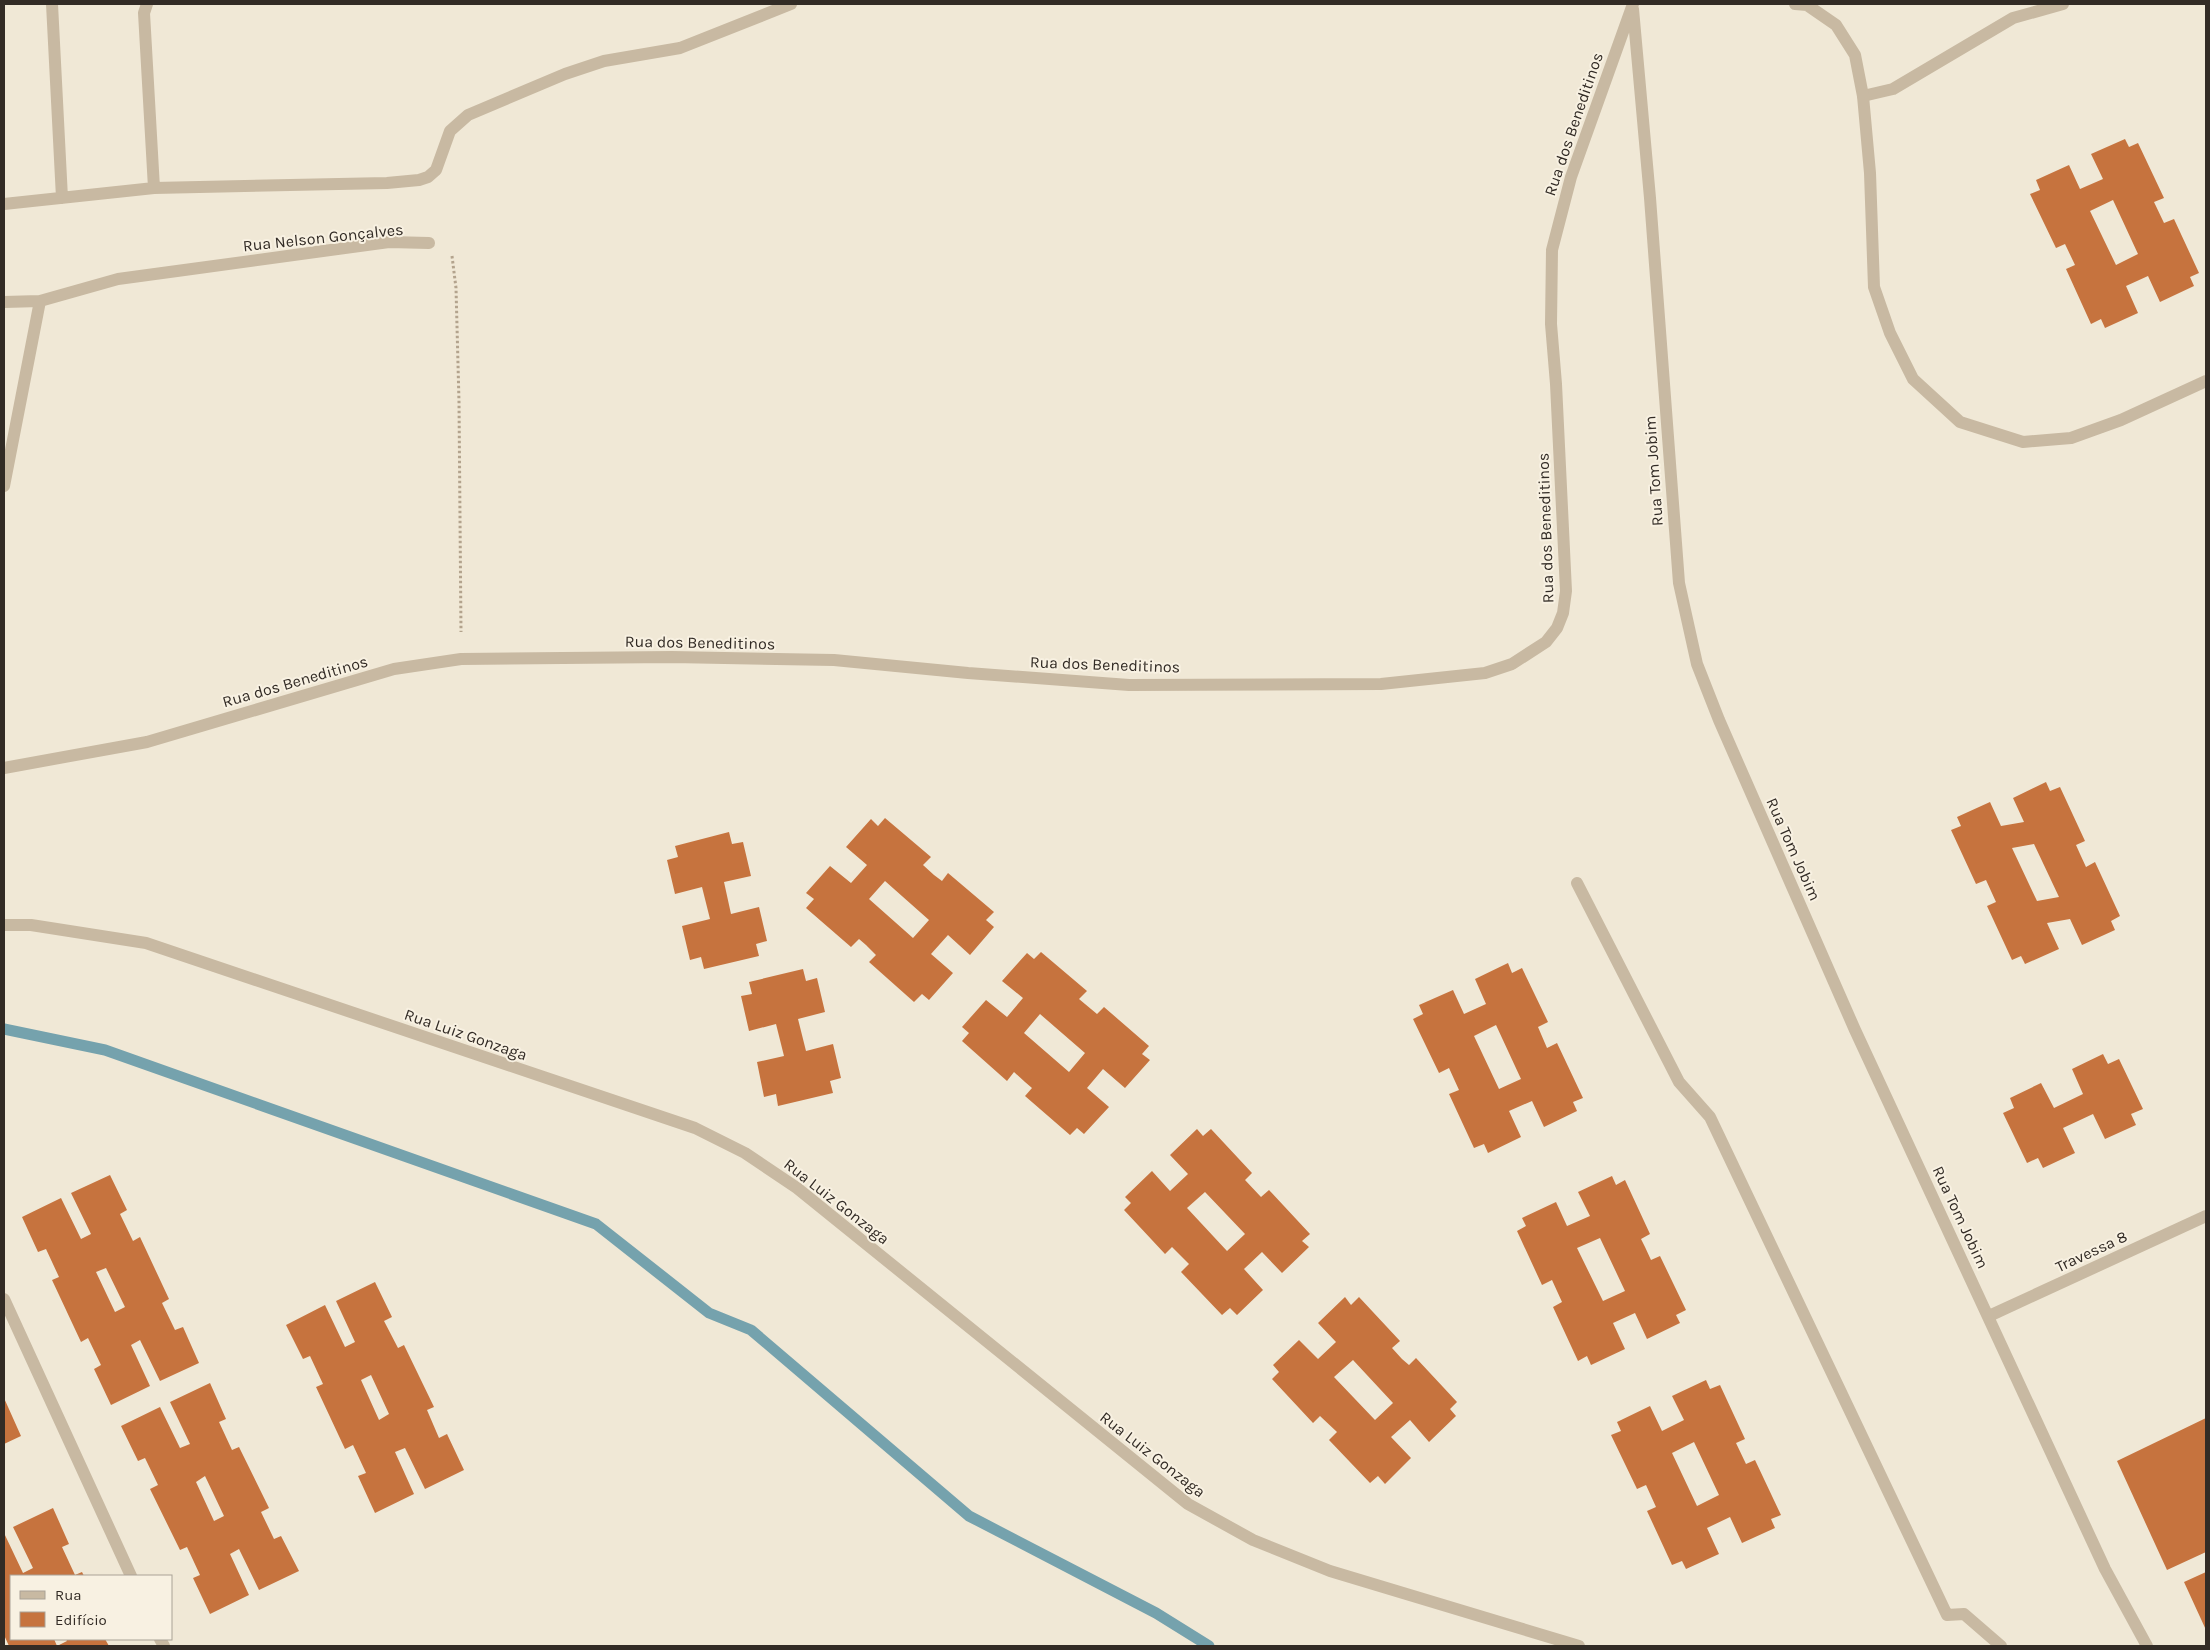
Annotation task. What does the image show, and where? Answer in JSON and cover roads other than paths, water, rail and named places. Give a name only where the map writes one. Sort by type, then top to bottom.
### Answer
[{"type":"street","points":[[52,4],[62,198]]},
{"type":"street","points":[[146,4],[144,13],[154,188]]},
{"type":"street","points":[[4,204],[154,188],[387,183],[419,180],[428,177],[436,170],[450,131],[468,115],[565,74],[604,61],[680,48],[791,4]]},
{"type":"street","points":[[1633,4],[1641,4]]},
{"type":"street","name":"Rua dos Beneditinos","points":[[4,768],[147,742],[394,669],[461,659],[672,657],[834,660],[968,673],[1128,684],[1381,684],[1485,672],[1512,664],[1546,642],[1557,628],[1563,613],[1566,591],[1556,384],[1551,324],[1552,250],[1570,177],[1633,4]]},
{"type":"street","name":"Rua Tom Jobim","points":[[1633,4],[1650,198],[1679,583],[1696,664],[1855,1030],[1990,1316],[2105,1568],[2147,1646]]},
{"type":"street","points":[[1795,4],[1807,6],[1836,25],[1855,55],[1863,96],[1870,173],[1874,287],[1890,333],[1913,379],[1960,422],[2023,442],[2071,438],[2121,420],[2206,381]]},
{"type":"street","points":[[1863,96],[1893,89],[2013,18],[2063,4]]},
{"type":"street","name":"Rua Nelson Gonçalves","points":[[4,302],[40,301],[118,279],[389,242],[429,244]]},
{"type":"street","points":[[4,486],[40,301]]},
{"type":"street","points":[[1577,883],[1679,1082],[1710,1117],[1947,1615],[1964,1614],[2001,1646]]},
{"type":"street","name":"Rua Luiz Gonzaga","points":[[4,925],[31,925],[146,943],[695,1128],[745,1153],[798,1188],[1188,1504],[1253,1540],[1330,1571],[1580,1646]]},
{"type":"street","name":"Travessa 8","points":[[1990,1316],[2206,1216]]},
{"type":"street","points":[[4,1300],[132,1575]]},
{"type":"waterway","points":[[4,1029],[105,1050],[596,1224],[709,1313],[751,1330],[969,1516],[1156,1613],[1209,1646]]}]
